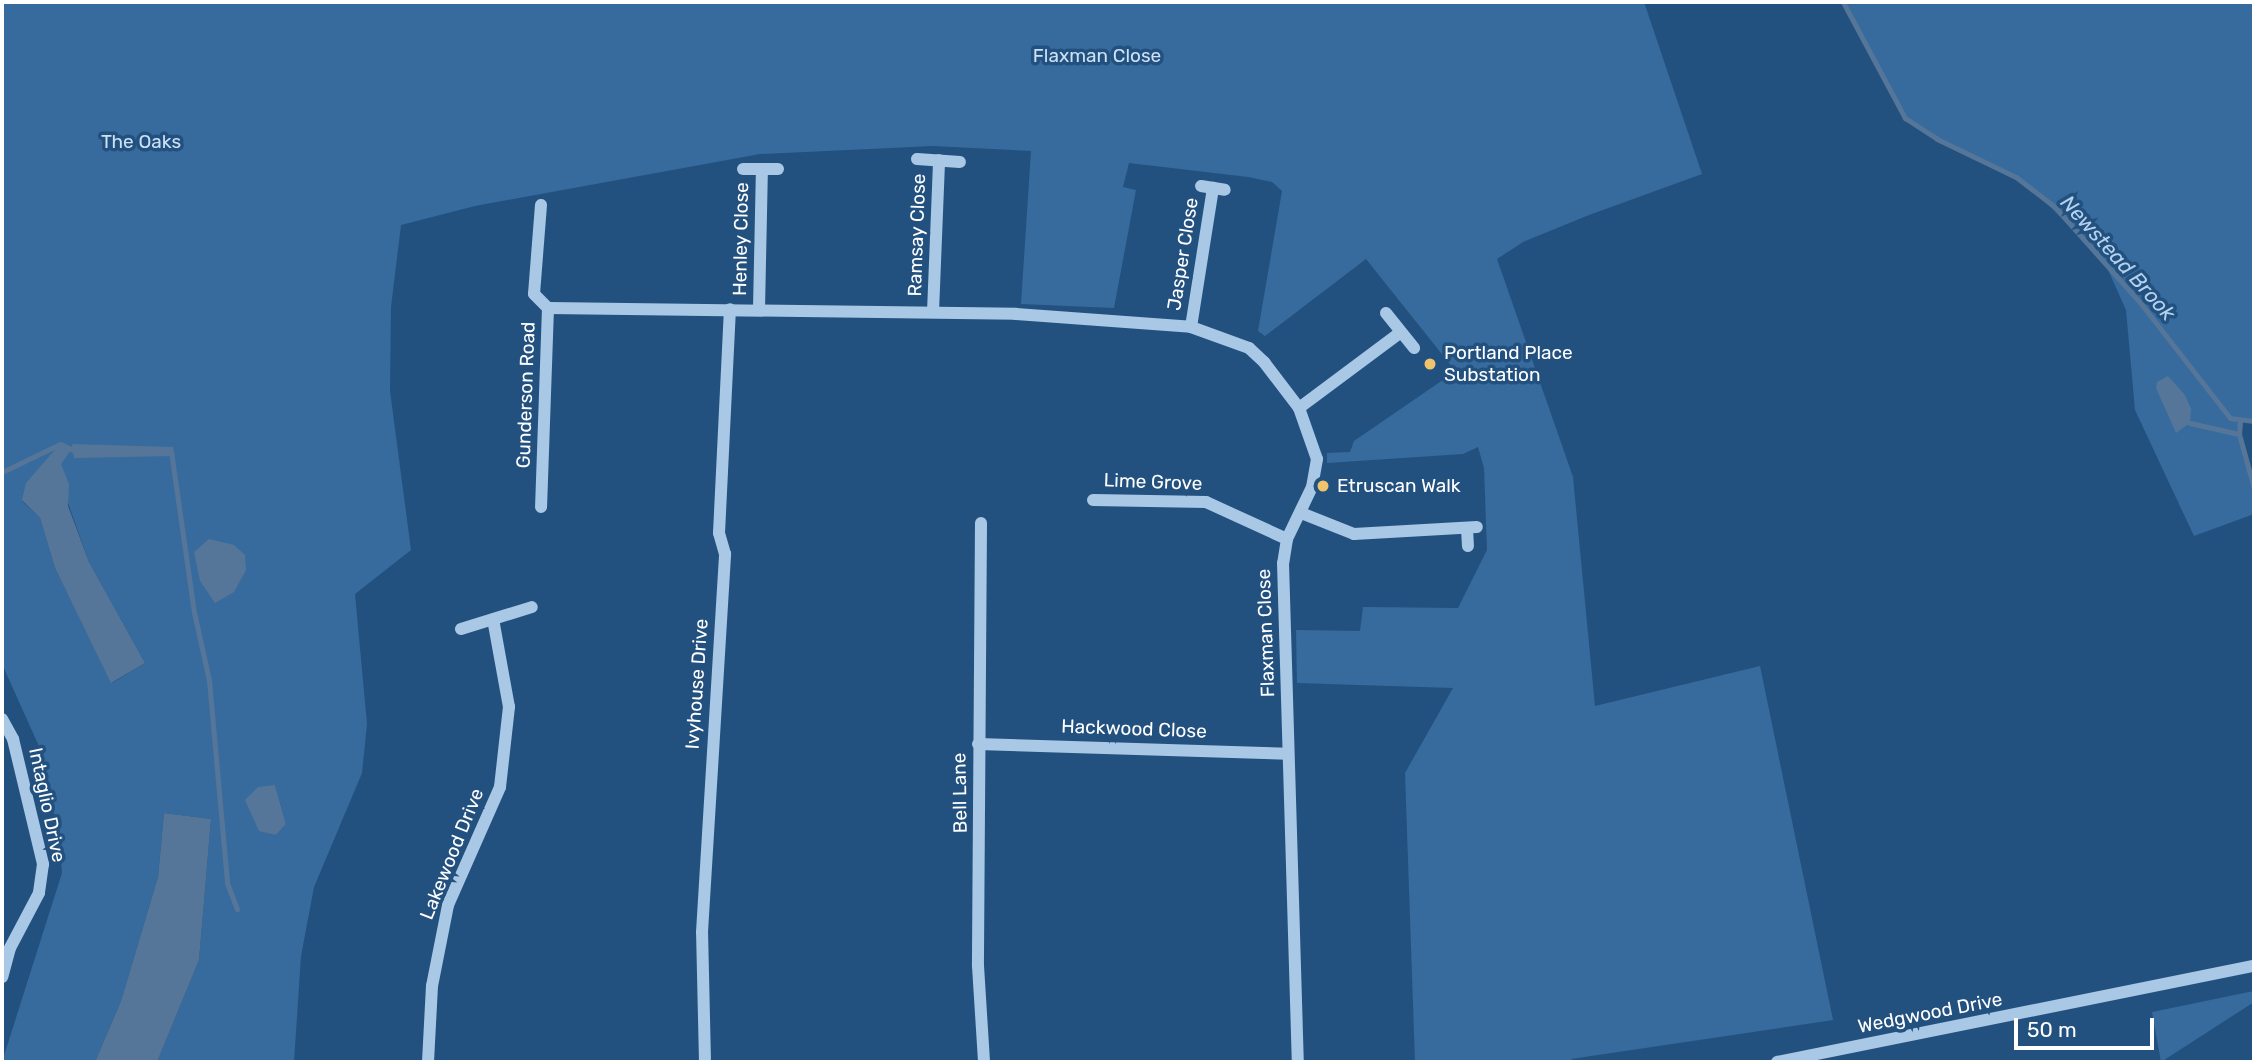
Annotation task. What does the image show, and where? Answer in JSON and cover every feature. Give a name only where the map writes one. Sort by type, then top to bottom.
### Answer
[{"type":"street","name":"Ramsay Close","points":[[917,159],[960,162]]},
{"type":"street","name":"Ramsay Close","points":[[933,312],[939,160]]},
{"type":"street","name":"Henley Close","points":[[743,169],[778,169]]},
{"type":"street","name":"Henley Close","points":[[759,309],[762,169]]},
{"type":"street","name":"Jasper Close","points":[[1191,327],[1213,188]]},
{"type":"street","name":"Gunderson Road","points":[[541,205],[534,294],[548,309],[541,507]]},
{"type":"street","name":"Flaxman Close","points":[[548,309],[933,312],[1191,327],[1249,348],[1299,408],[1317,459],[1301,513],[1287,539],[1283,563],[1298,1062]]},
{"type":"street","name":"Ivyhouse Drive","points":[[705,1062],[702,932],[725,554],[719,533],[730,309]]},
{"type":"street","points":[[1386,313],[1414,348]]},
{"type":"street","points":[[1299,408],[1401,332]]},
{"type":"street","name":"Lime Grove","points":[[1093,500],[1206,502],[1287,539]]},
{"type":"street","points":[[1301,513],[1354,534],[1472,527],[1468,546]]},
{"type":"street","name":"Bell Lane","points":[[981,523],[978,966],[984,1062]]},
{"type":"street","points":[[461,629],[532,607]]},
{"type":"street","name":"Lakewood Drive","points":[[428,1062],[432,986],[445,917],[500,787],[509,707],[493,619]]},
{"type":"street","name":"Intaglio Drive","points":[[2,719],[13,739],[43,864],[39,893],[6,947],[2,978]]},
{"type":"street","name":"Hackwood Close","points":[[978,744],[1288,754]]},
{"type":"street","name":"Wedgwood Drive","points":[[1777,1062],[2254,966]]},
{"type":"green space","name":"The Oaks","points":[[2,2],[1644,2],[1702,174],[1523,242],[1497,259],[1573,477],[1595,706],[1760,666],[1833,1020],[1571,1059],[1575,1062],[1415,1062],[1405,773],[1453,688],[1297,683],[1296,630],[1360,631],[1363,607],[1458,608],[1487,550],[1484,468],[1478,447],[1463,454],[1327,463],[1327,453],[1350,452],[1354,441],[1453,373],[1449,363],[1366,259],[1265,336],[1258,331],[1282,191],[1272,182],[1248,177],[1129,163],[1123,187],[1136,190],[1114,308],[1021,304],[1031,151],[933,146],[760,154],[475,206],[401,225],[391,307],[390,391],[411,550],[355,594],[367,724],[362,773],[314,887],[301,956],[294,1062],[157,1062],[199,960],[211,819],[164,813],[158,877],[121,1001],[95,1062],[2,1062],[62,873],[59,835],[38,744],[2,664]],"holes":[[[22,501],[68,503],[89,562],[145,663],[112,683],[55,568],[40,518]],[[275,785],[286,824],[276,835],[267,831]]]},
{"type":"green space","points":[[1846,2],[2254,2],[2254,421],[2240,421],[2239,434],[2254,488],[2254,514],[2194,536],[2135,410],[2126,310],[2105,263],[2032,188],[1937,139],[1905,118]]},
{"type":"green space","points":[[2254,991],[2254,1002],[2161,1062],[2152,1012]]},
{"type":"shaded area","points":[[2168,376],[2185,395],[2191,409],[2190,423],[2176,433],[2156,388],[2157,382]]},
{"type":"shaded area","points":[[60,444],[71,450],[61,464],[69,484],[68,506],[89,562],[145,663],[111,683],[55,568],[40,518],[22,500],[26,483]]},
{"type":"shaded area","points":[[72,444],[173,447],[174,456],[74,458]]},
{"type":"shaded area","points":[[209,539],[234,545],[245,555],[246,570],[234,592],[215,603],[200,581],[194,552]]},
{"type":"shaded area","points":[[275,785],[286,824],[276,835],[259,831],[245,800],[258,787]]},
{"type":"shaded area","points":[[164,813],[211,819],[199,960],[157,1062],[95,1062],[121,1001],[158,877]]},
{"type":"waterway","name":"Newstead Brook","points":[[1843,2],[1905,118],[1937,139],[2016,177],[2055,207],[2142,305],[2230,418],[2254,421]]},
{"type":"waterway","points":[[2240,421],[2239,434],[2254,488]]},
{"type":"waterway","points":[[2190,423],[2239,434]]},
{"type":"waterway","points":[[2,472],[60,444],[78,452]]},
{"type":"waterway","points":[[171,451],[194,612],[209,680],[227,883],[237,909]]},
{"type":"place","name":"Portland Place Substation","points":[[1430,364]]},
{"type":"place","name":"Etruscan Walk","points":[[1323,486]]}]
